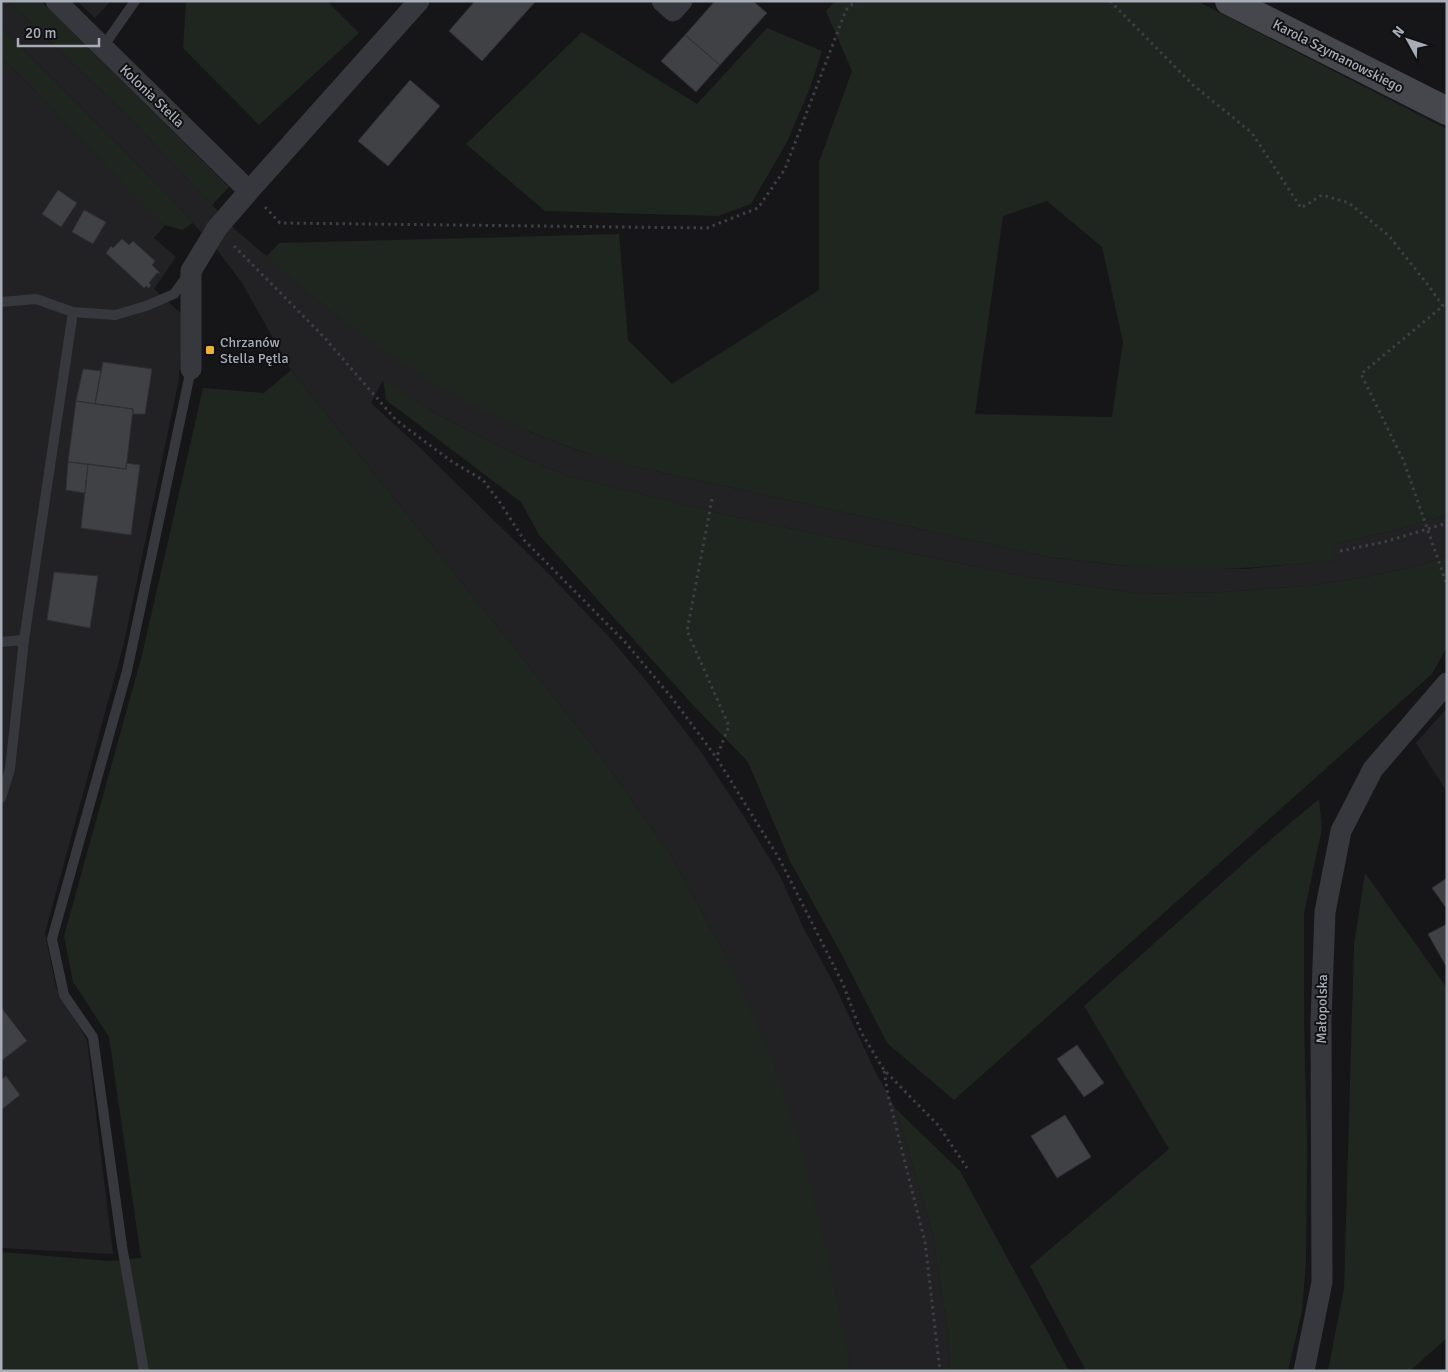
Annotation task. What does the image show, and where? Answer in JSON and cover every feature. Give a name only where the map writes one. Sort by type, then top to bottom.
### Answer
[{"type":"street","name":"Kolonia Stella","points":[[56,1],[249,190]]},
{"type":"street","points":[[192,369],[191,271],[217,228],[419,1]]},
{"type":"street","points":[[662,1],[673,12],[682,1]]},
{"type":"street","name":"Karola Szymanowskiego","points":[[1230,1],[1447,111]]},
{"type":"street","name":"Małopolska","points":[[1304,1371],[1322,1282],[1321,1021],[1325,912],[1341,831],[1373,769],[1447,683]]},
{"type":"lane","points":[[103,47],[134,1]]},
{"type":"lane","points":[[1,302],[36,299],[73,312],[115,315],[146,306],[174,294],[191,271]]},
{"type":"lane","points":[[1,798],[10,769],[24,640],[73,312]]},
{"type":"lane","points":[[144,1371],[122,1246],[93,1037],[64,995],[52,939],[127,671],[192,369]]},
{"type":"lane","points":[[1,642],[24,640]]},
{"type":"path","points":[[249,190],[280,223],[707,228],[758,208],[785,170],[846,10],[856,1]]},
{"type":"path","points":[[1110,1],[1193,85],[1252,133],[1301,208],[1322,195],[1349,203],[1389,236],[1443,306],[1361,374],[1404,462],[1447,585]]},
{"type":"path","points":[[217,228],[324,336],[396,420],[451,460],[483,480],[524,540],[624,642],[672,698],[716,757],[780,860],[843,984],[861,1032],[884,1070],[938,1125],[967,1168]]},
{"type":"path","points":[[712,499],[687,631],[729,726],[716,757]]},
{"type":"path","points":[[1340,551],[1384,542],[1447,523]]},
{"type":"path","points":[[884,1070],[888,1095],[925,1242],[940,1371]]},
{"type":"shaded area","points":[[1,1],[8,1],[130,118],[237,231],[324,305],[391,355],[434,384],[530,432],[582,452],[642,468],[1049,557],[1116,565],[1187,569],[1246,569],[1333,560],[1334,544],[1392,531],[1447,515],[1447,555],[1424,564],[1366,577],[1307,586],[1224,592],[1141,594],[1027,577],[739,518],[568,476],[519,456],[471,432],[426,408],[383,380],[371,403],[417,445],[549,574],[610,638],[648,683],[701,752],[743,815],[780,876],[803,927],[834,984],[876,1073],[896,1109],[933,1235],[948,1333],[950,1371],[850,1371],[849,1356],[723,951],[672,857],[596,750],[291,370],[242,283],[218,251],[168,195],[1,27]]},
{"type":"shaded area","points":[[8,1],[41,1],[229,187],[212,205],[130,118]]},
{"type":"shaded area","points":[[77,1],[111,1],[95,18]]},
{"type":"shaded area","points":[[186,1],[327,1],[359,33],[259,125],[183,48]]},
{"type":"shaded area","points":[[835,1],[1197,1],[1447,129],[1447,515],[1392,531],[1334,544],[1334,560],[1243,568],[1171,569],[1049,557],[642,468],[595,456],[561,444],[486,412],[432,383],[347,323],[266,257],[279,243],[619,234],[628,340],[672,384],[819,290],[819,162],[852,71],[826,11]],"holes":[[[1047,201],[1102,247],[1123,342],[1112,417],[975,414],[1003,216]]]},
{"type":"shaded area","points":[[1,27],[168,195],[193,223],[182,230],[165,225],[150,211],[22,77],[1,58]]},
{"type":"shaded area","points":[[767,28],[822,51],[810,88],[787,142],[751,204],[718,216],[545,211],[466,144],[582,32],[697,104]]},
{"type":"shaded area","points":[[1,58],[22,77],[165,225],[154,238],[176,257],[154,289],[183,315],[179,379],[124,643],[45,933],[56,987],[87,1040],[113,1254],[1,1248]]},
{"type":"shaded area","points":[[291,370],[596,750],[672,857],[723,951],[768,1049],[802,1149],[849,1356],[850,1371],[1,1371],[1,1252],[110,1261],[141,1258],[109,1037],[73,982],[64,936],[142,655],[203,388],[264,393]]},
{"type":"shaded area","points":[[383,379],[426,408],[471,432],[519,456],[568,476],[739,518],[1027,577],[1141,594],[1224,592],[1307,586],[1366,577],[1424,564],[1447,555],[1447,647],[1432,674],[954,1100],[887,1043],[842,955],[790,861],[748,762],[693,705],[539,535],[521,502],[386,400]]},
{"type":"shaded area","points":[[1447,708],[1447,792],[1416,743]]},
{"type":"shaded area","points":[[1319,799],[1322,828],[1304,914],[1307,1142],[1306,1262],[1302,1311],[1288,1371],[1086,1371],[1030,1266],[1169,1149],[1084,1006],[1263,846]]},
{"type":"shaded area","points":[[1365,873],[1447,988],[1447,1338],[1410,1371],[1328,1371],[1344,1288],[1354,945]]},
{"type":"shaded area","points":[[896,1109],[960,1171],[1069,1371],[950,1371],[948,1333],[933,1235]]},
{"type":"building","points":[[475,1],[536,1],[482,61],[449,31]]},
{"type":"building","points":[[715,1],[753,1],[767,13],[720,65],[685,35]]},
{"type":"building","points":[[685,35],[720,65],[696,92],[661,61]]},
{"type":"building","points":[[410,80],[440,106],[388,166],[358,141]]},
{"type":"building","points":[[58,190],[77,203],[61,227],[42,214]]},
{"type":"building","points":[[84,210],[106,222],[93,244],[72,232]]},
{"type":"building","points":[[122,239],[129,245],[133,241],[155,261],[152,265],[160,273],[157,273],[149,283],[151,285],[149,288],[146,286],[144,288],[106,253],[111,246],[113,248]]},
{"type":"building","points":[[103,362],[152,369],[145,414],[133,414],[133,409],[95,404]]},
{"type":"building","points":[[83,369],[101,371],[95,404],[76,401]]},
{"type":"building","points":[[76,401],[133,409],[126,469],[68,462]]},
{"type":"building","points":[[68,462],[88,464],[85,493],[66,490]]},
{"type":"building","points":[[126,463],[140,465],[131,535],[81,528],[88,464],[126,469]]},
{"type":"building","points":[[54,572],[98,576],[90,628],[47,620]]},
{"type":"building","points":[[1447,878],[1447,909],[1432,888]]},
{"type":"building","points":[[1447,924],[1447,965],[1446,966],[1428,934]]},
{"type":"building","points":[[1,1007],[27,1041],[1,1061]]},
{"type":"building","points":[[1077,1045],[1104,1083],[1084,1097],[1057,1059]]},
{"type":"building","points":[[6,1076],[20,1095],[1,1110],[1,1080]]},
{"type":"building","points":[[1065,1115],[1091,1157],[1057,1178],[1031,1136]]},
{"type":"place","name":"Chrzanów Stella Pętla","points":[[210,350]]}]
